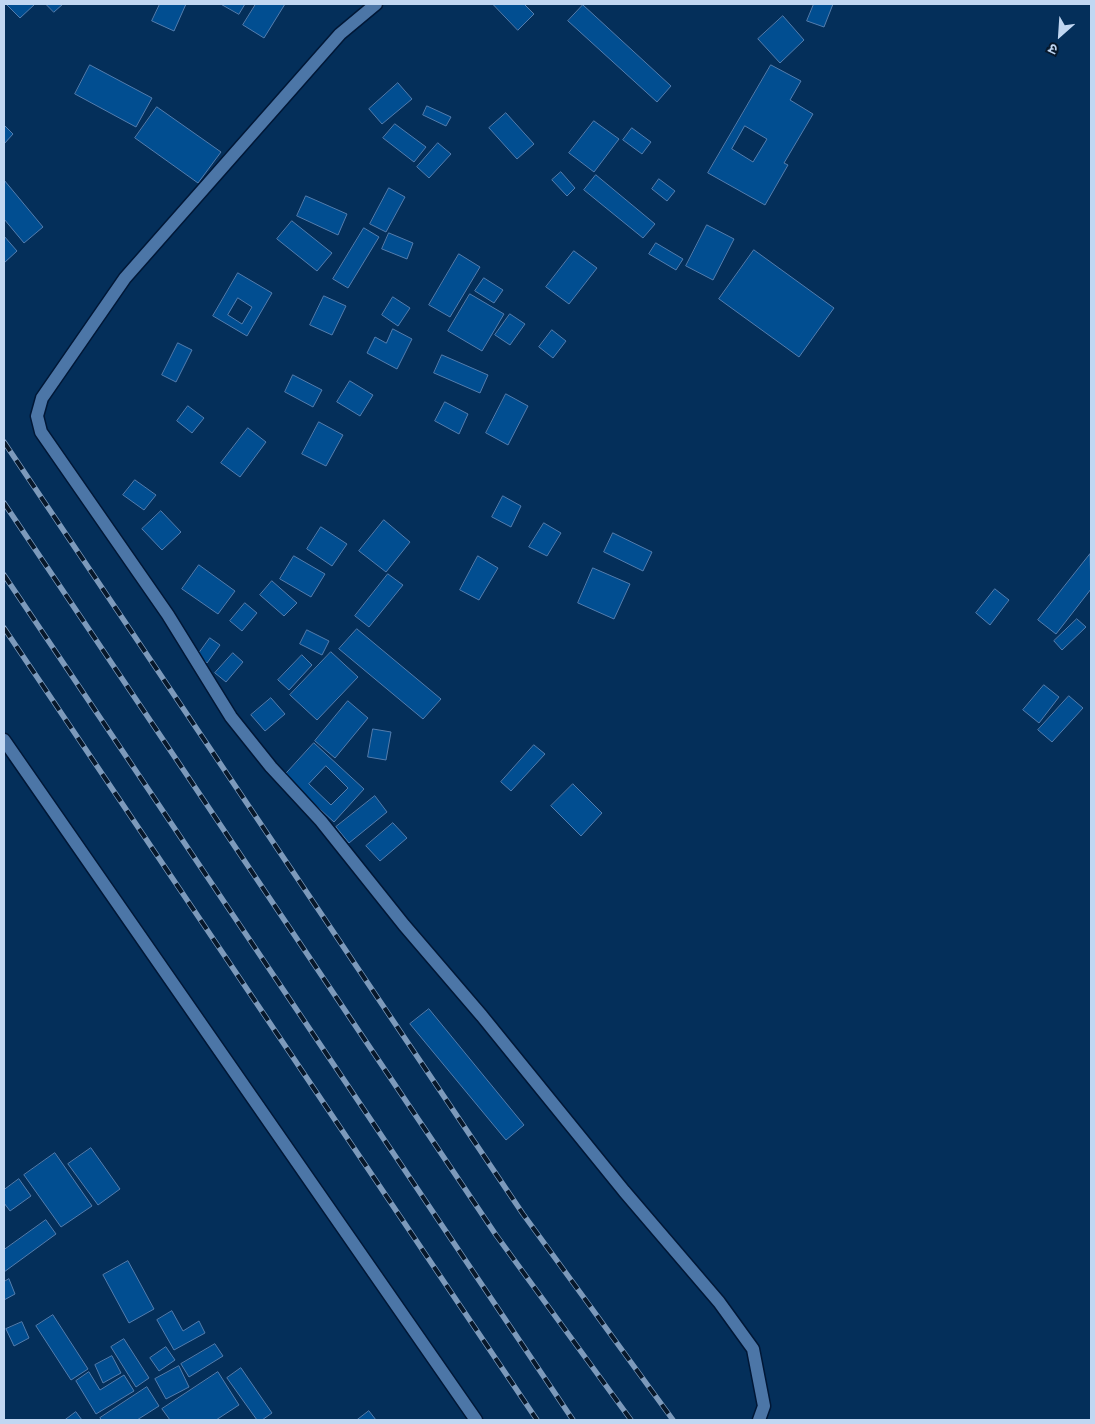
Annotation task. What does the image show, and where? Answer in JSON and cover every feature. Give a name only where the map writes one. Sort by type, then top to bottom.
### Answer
[{"type":"street","points":[[376,4],[340,34],[125,278],[42,398],[36,416],[41,432],[168,615],[231,717],[271,767],[321,821],[404,925],[482,1016],[617,1183],[719,1302],[753,1349],[764,1406],[759,1420]]},
{"type":"street","points":[[4,740],[476,1420]]},
{"type":"building","points":[[35,4],[20,18],[7,5]]},
{"type":"building","points":[[46,4],[63,4],[54,12]]},
{"type":"building","points":[[160,4],[186,4],[174,31],[152,21]]},
{"type":"building","points":[[221,4],[245,4],[239,14]]},
{"type":"building","points":[[256,4],[285,4],[264,38],[243,25]]},
{"type":"building","points":[[493,4],[524,4],[534,14],[518,30]]},
{"type":"building","points":[[814,4],[833,4],[824,27],[807,21]]},
{"type":"building","points":[[583,5],[671,86],[657,102],[568,21]]},
{"type":"building","points":[[783,16],[804,40],[780,63],[758,39]]},
{"type":"building","points":[[90,65],[152,98],[136,127],[75,94]]},
{"type":"building","points":[[771,65],[801,81],[790,100],[813,114],[784,163],[788,165],[765,205],[708,173]],"holes":[[[745,126],[767,139],[753,162],[732,149]]]},
{"type":"building","points":[[398,83],[412,99],[382,124],[369,109]]},
{"type":"building","points":[[427,106],[451,117],[446,126],[423,115]]},
{"type":"building","points":[[157,107],[221,152],[198,183],[135,138]]},
{"type":"building","points":[[506,113],[534,144],[517,159],[489,128]]},
{"type":"building","points":[[594,121],[619,139],[594,172],[569,153]]},
{"type":"building","points":[[395,124],[426,147],[414,162],[383,138]]},
{"type":"building","points":[[4,125],[13,134],[4,144]]},
{"type":"building","points":[[632,128],[651,142],[642,154],[623,140]]},
{"type":"building","points":[[438,143],[451,154],[429,178],[417,167]]},
{"type":"building","points":[[561,172],[575,188],[567,196],[552,180]]},
{"type":"building","points":[[596,175],[655,224],[643,238],[584,190]]},
{"type":"building","points":[[659,179],[675,191],[667,201],[652,189]]},
{"type":"building","points":[[4,180],[43,227],[24,243],[4,219]]},
{"type":"building","points":[[389,188],[405,197],[386,232],[370,224]]},
{"type":"building","points":[[306,196],[347,214],[338,235],[297,216]]},
{"type":"building","points":[[292,221],[332,253],[317,271],[277,239]]},
{"type":"building","points":[[707,225],[734,239],[713,280],[686,266]]},
{"type":"building","points":[[364,228],[379,237],[348,288],[333,279]]},
{"type":"building","points":[[389,233],[413,243],[407,259],[382,249]]},
{"type":"building","points":[[4,236],[17,251],[4,263]]},
{"type":"building","points":[[656,243],[683,259],[676,270],[649,254]]},
{"type":"building","points":[[754,250],[834,308],[799,357],[719,299]]},
{"type":"building","points":[[574,251],[597,268],[569,304],[546,287]]},
{"type":"building","points":[[459,254],[480,267],[450,317],[429,305]]},
{"type":"building","points":[[238,273],[272,293],[247,336],[213,316]],"holes":[[[238,298],[252,307],[242,324],[228,315]]]},
{"type":"building","points":[[484,278],[503,290],[494,303],[475,291]]},
{"type":"building","points":[[470,294],[504,314],[482,351],[448,331]]},
{"type":"building","points":[[324,296],[346,306],[332,335],[310,325]]},
{"type":"building","points":[[393,297],[410,308],[398,326],[382,315]]},
{"type":"building","points":[[510,314],[525,324],[510,345],[495,335]]},
{"type":"building","points":[[393,329],[412,339],[397,369],[367,353],[375,337],[386,343]]},
{"type":"building","points":[[552,330],[566,341],[553,358],[539,347]]},
{"type":"building","points":[[178,343],[192,350],[176,382],[162,375]]},
{"type":"building","points":[[442,355],[488,375],[480,393],[434,373]]},
{"type":"building","points":[[293,375],[322,390],[313,407],[285,392]]},
{"type":"building","points":[[350,381],[373,395],[360,416],[337,402]]},
{"type":"building","points":[[506,394],[528,406],[508,445],[486,433]]},
{"type":"building","points":[[445,402],[468,414],[459,434],[435,421]]},
{"type":"building","points":[[188,406],[204,418],[192,433],[177,421]]},
{"type":"building","points":[[319,422],[343,435],[326,466],[302,454]]},
{"type":"building","points":[[248,428],[266,442],[240,477],[221,463]]},
{"type":"building","points":[[135,480],[156,495],[144,510],[123,495]]},
{"type":"building","points":[[503,496],[521,506],[511,527],[492,517]]},
{"type":"building","points":[[161,511],[181,532],[162,550],[142,529]]},
{"type":"building","points":[[384,520],[410,542],[386,572],[359,551]]},
{"type":"building","points":[[544,523],[561,533],[547,556],[529,547]]},
{"type":"building","points":[[321,527],[347,544],[332,566],[307,549]]},
{"type":"building","points":[[613,533],[652,552],[643,571],[604,552]]},
{"type":"building","points":[[1090,554],[1091,589],[1056,634],[1038,620]]},
{"type":"building","points":[[294,556],[325,574],[311,597],[280,579]]},
{"type":"building","points":[[478,556],[498,568],[479,600],[460,590]]},
{"type":"building","points":[[199,565],[235,591],[218,614],[182,589]]},
{"type":"building","points":[[593,568],[630,584],[614,619],[578,603]]},
{"type":"building","points":[[388,574],[403,585],[369,627],[355,616]]},
{"type":"building","points":[[272,581],[297,603],[284,616],[260,595]]},
{"type":"building","points":[[995,589],[1009,600],[990,625],[976,613]]},
{"type":"building","points":[[245,603],[257,613],[242,631],[230,621]]},
{"type":"building","points":[[1077,619],[1086,627],[1062,650],[1054,641]]},
{"type":"building","points":[[357,629],[441,699],[423,719],[339,649]]},
{"type":"building","points":[[307,630],[329,641],[322,655],[300,644]]},
{"type":"building","points":[[210,638],[220,645],[207,663],[197,656]]},
{"type":"building","points":[[331,652],[358,677],[317,720],[290,695]]},
{"type":"building","points":[[233,653],[243,662],[226,682],[215,673]]},
{"type":"building","points":[[302,655],[312,665],[289,690],[278,680]]},
{"type":"building","points":[[1044,685],[1059,697],[1039,723],[1023,710]]},
{"type":"building","points":[[1069,696],[1083,708],[1052,742],[1038,730]]},
{"type":"building","points":[[271,698],[285,714],[265,731],[251,715]]},
{"type":"building","points":[[348,701],[368,718],[335,758],[315,741]]},
{"type":"building","points":[[373,729],[391,732],[386,760],[368,757]]},
{"type":"building","points":[[314,743],[364,789],[334,822],[284,776]],"holes":[[[326,766],[348,788],[331,805],[309,784]]]},
{"type":"building","points":[[534,745],[545,754],[511,791],[501,782]]},
{"type":"building","points":[[573,784],[602,813],[581,836],[551,806]]},
{"type":"building","points":[[375,796],[387,812],[349,843],[336,827]]},
{"type":"building","points":[[393,823],[407,838],[380,861],[366,846]]},
{"type":"building","points":[[429,1009],[524,1125],[506,1140],[410,1024]]},
{"type":"building","points":[[91,1148],[120,1189],[98,1205],[68,1164]]},
{"type":"building","points":[[55,1153],[92,1206],[61,1227],[24,1175]]},
{"type":"building","points":[[19,1179],[31,1196],[10,1211],[4,1203],[4,1190]]},
{"type":"building","points":[[46,1220],[56,1234],[4,1272],[4,1250]]},
{"type":"building","points":[[128,1261],[154,1309],[129,1323],[103,1275]]},
{"type":"building","points":[[9,1279],[15,1294],[4,1300],[4,1282]]},
{"type":"building","points":[[172,1311],[183,1331],[199,1321],[205,1333],[174,1350],[157,1320]]},
{"type":"building","points":[[53,1315],[88,1369],[71,1380],[36,1326]]},
{"type":"building","points":[[22,1322],[29,1338],[14,1346],[6,1329]]},
{"type":"building","points":[[124,1339],[149,1378],[136,1387],[111,1347]]},
{"type":"building","points":[[215,1344],[223,1356],[189,1377],[181,1364]]},
{"type":"building","points":[[166,1347],[175,1360],[159,1371],[150,1358]]},
{"type":"building","points":[[112,1356],[121,1373],[103,1383],[95,1365]]},
{"type":"building","points":[[179,1366],[189,1387],[166,1399],[155,1379]]},
{"type":"building","points":[[241,1368],[272,1413],[262,1420],[257,1420],[227,1378]]},
{"type":"building","points":[[89,1372],[100,1390],[124,1375],[134,1391],[96,1414],[76,1381]]},
{"type":"building","points":[[218,1372],[239,1405],[216,1420],[170,1420],[162,1409]]},
{"type":"building","points":[[147,1387],[159,1406],[137,1420],[102,1420],[100,1418]]},
{"type":"building","points":[[369,1411],[376,1420],[357,1420]]},
{"type":"building","points":[[76,1412],[82,1420],[65,1420]]},
{"type":"railway","points":[[4,442],[523,1214],[673,1420]]},
{"type":"railway","points":[[4,503],[496,1235],[631,1420]]},
{"type":"railway","points":[[4,575],[573,1420]]},
{"type":"railway","points":[[4,628],[537,1420]]}]
